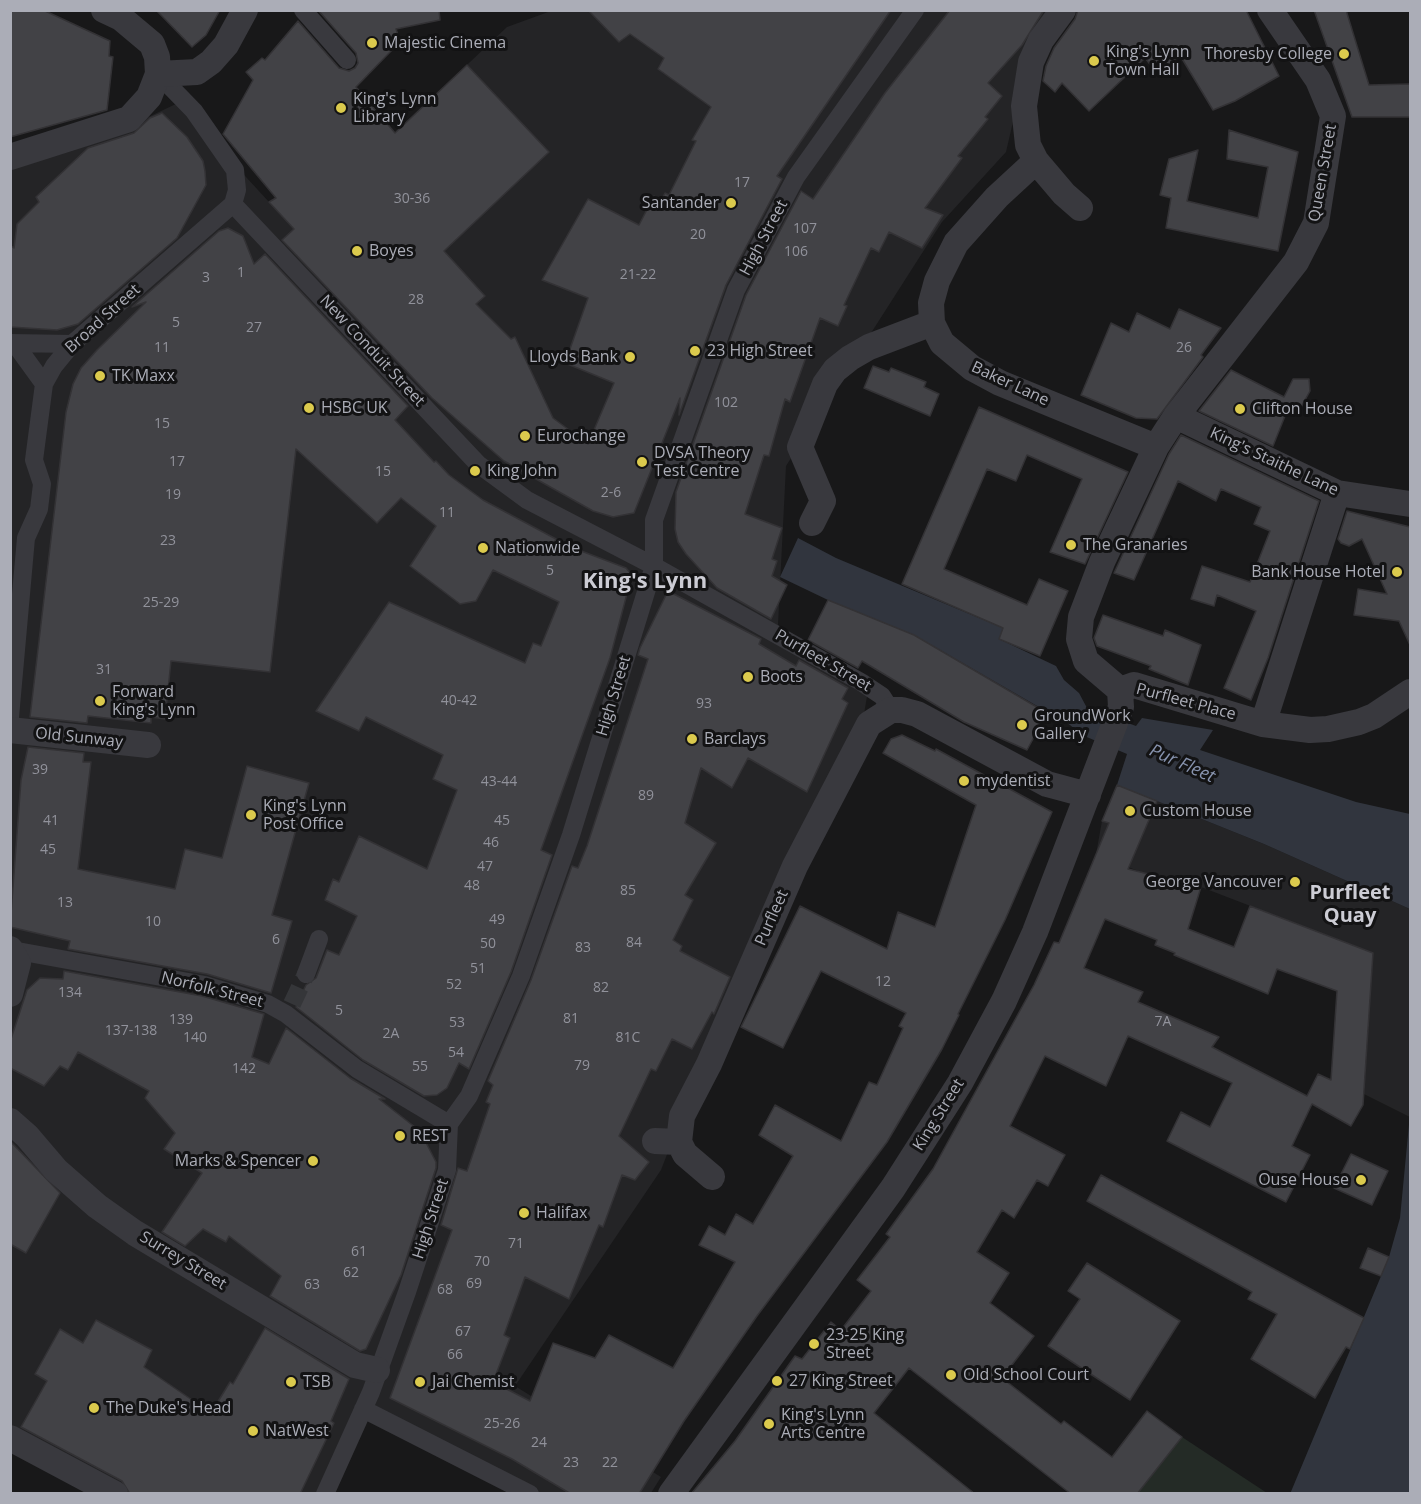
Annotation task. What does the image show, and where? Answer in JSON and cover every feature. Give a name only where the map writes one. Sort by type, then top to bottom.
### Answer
[{"type":"street","points":[[10,157],[129,119],[149,97],[158,74],[157,57],[152,44],[121,18],[104,10]]},
{"type":"street","points":[[158,74],[196,72],[211,62],[226,45],[244,10]]},
{"type":"street","points":[[303,10],[347,60]]},
{"type":"street","name":"High Street","points":[[324,1494],[363,1409],[407,1292],[447,1170],[449,1124],[469,1096],[521,976],[571,835],[654,566],[654,520],[736,290],[796,177],[915,10]]},
{"type":"street","points":[[1063,10],[1041,40],[1031,62],[1026,84],[1026,126],[1028,144],[1036,161],[1049,178],[1080,208]]},
{"type":"street","name":"Queen Street","points":[[1176,416],[1296,262],[1316,223],[1333,116],[1318,80],[1270,10]]},
{"type":"street","points":[[158,74],[194,111],[235,170],[237,190],[233,204]]},
{"type":"street","points":[[825,510],[800,447],[817,400],[835,370],[869,347],[932,323],[931,303],[937,281],[957,243],[997,197],[1036,161]]},
{"type":"street","name":"New Conduit Street","points":[[233,204],[478,464],[527,500],[654,566]]},
{"type":"street","name":"Broad Street","points":[[10,717],[26,538],[39,509],[42,484],[34,460],[44,384],[54,366],[72,344],[233,204]]},
{"type":"street","name":"Baker Lane","points":[[932,323],[942,343],[972,368],[1000,383],[1156,447]]},
{"type":"street","points":[[13,344],[72,344]]},
{"type":"street","points":[[13,344],[44,384]]},
{"type":"street","name":"Purfleet Place","points":[[1176,416],[1156,447],[1102,562],[1085,605],[1079,629],[1081,650],[1086,661],[1120,698],[1134,685],[1263,724],[1310,730],[1344,726],[1374,716],[1410,693]]},
{"type":"street","name":"King's Staithe Lane","points":[[1176,416],[1338,493],[1410,504]]},
{"type":"street","points":[[1263,724],[1338,493]]},
{"type":"street","name":"Purfleet Street","points":[[654,566],[861,682],[882,696],[891,711]]},
{"type":"street","name":"King Street","points":[[671,1494],[893,1188],[960,1083],[1004,1001],[1035,932],[1091,785],[1120,698]]},
{"type":"street","points":[[891,711],[902,710],[917,714],[1047,784],[1091,785]]},
{"type":"street","name":"Purfleet","points":[[712,1177],[667,1141],[708,1064],[795,866],[869,724],[891,711]]},
{"type":"street","name":"Old Sunway","points":[[10,730],[148,745]]},
{"type":"street","points":[[306,974],[319,939]]},
{"type":"street","points":[[10,994],[18,963],[11,950]]},
{"type":"street","name":"Norfolk Street","points":[[11,950],[205,985],[289,1009],[357,1069],[449,1124]]},
{"type":"street","name":"Surrey Street","points":[[10,1121],[56,1170],[97,1206],[135,1233],[355,1365],[377,1370]]},
{"type":"street","points":[[363,1409],[530,1494]]},
{"type":"street","points":[[10,1438],[115,1494]]},
{"type":"shaded area","points":[[551,11],[1056,11],[1031,44],[1006,152],[942,222],[786,466],[778,625],[867,696],[864,714],[707,1051],[661,1170],[515,1386],[661,1477],[651,1493],[530,1493],[364,1409],[325,1493],[123,1493],[11,1428],[11,169],[106,137],[178,103],[269,202],[357,169],[507,27]]},
{"type":"shaded area","name":"Purfleet Quay","points":[[1157,801],[1264,844],[1410,909],[1410,1117],[1364,1094],[1373,953],[1201,887],[1143,873],[1096,854],[1102,821],[1142,836]]},
{"type":"shaded area","points":[[1182,1437],[1267,1493],[1137,1494]]},
{"type":"water","name":"Pur Fleet","points":[[798,538],[836,558],[1003,628],[999,639],[1056,666],[1064,680],[1079,693],[1087,708],[1136,726],[1142,718],[1213,730],[1200,750],[1356,802],[1410,814],[1410,909],[1264,844],[1117,785],[1127,754],[1082,735],[1070,725],[914,635],[828,600],[780,577]]},
{"type":"water","points":[[1410,1114],[1410,1493],[1290,1494],[1389,1257],[1400,1218]]},
{"type":"building","points":[[10,10],[43,10],[110,41],[109,56],[113,57],[107,110],[10,137]]},
{"type":"building","points":[[156,10],[220,10],[206,35],[192,47]]},
{"type":"building","points":[[318,10],[439,10],[440,20],[396,29],[398,35],[391,37],[393,49],[356,87],[395,133],[467,65],[549,152],[444,251],[485,296],[476,304],[511,339],[515,337],[553,418],[588,444],[614,383],[565,363],[588,298],[542,280],[588,199],[639,225],[654,196],[661,201],[665,193],[669,195],[696,141],[692,140],[711,107],[658,69],[664,58],[630,34],[619,42],[588,10],[891,10],[777,176],[782,179],[726,285],[679,415],[680,398],[634,513],[613,517],[593,511],[504,461],[432,398],[282,240],[294,229],[269,202],[276,198],[223,134],[253,80],[246,72],[262,58],[265,60],[298,21],[339,68],[349,71],[355,68],[358,63],[356,53]]},
{"type":"building","points":[[950,10],[1044,10],[1022,45],[988,83],[1002,96],[985,117],[988,119],[958,156],[962,158],[925,208],[943,215],[922,248],[889,232],[879,252],[871,248],[844,305],[847,306],[838,326],[820,318],[790,402],[785,399],[769,456],[764,455],[745,514],[782,528],[772,559],[777,561],[772,576],[787,585],[771,619],[717,588],[686,554],[678,542],[675,529],[676,492],[746,295],[801,191],[813,199],[885,93]]},
{"type":"building","name":"King's Lynn Town Hall","points":[[1078,10],[1246,10],[1279,76],[1235,101],[1213,110],[1181,57],[1157,73],[1145,58],[1089,111],[1062,83],[1055,92],[1043,81],[1046,66],[1054,48],[1075,19]]},
{"type":"building","name":"Thoresby College","points":[[1314,10],[1346,10],[1369,85],[1410,84],[1410,117],[1352,117]]},
{"type":"building","points":[[162,113],[187,137],[203,161],[205,171],[206,185],[177,238],[78,324],[57,330],[10,327],[10,245],[14,248],[17,224],[39,202],[36,197],[88,148],[134,133],[150,118]]},
{"type":"building","points":[[1229,130],[1298,152],[1278,251],[1166,228],[1171,198],[1160,195],[1169,159],[1198,150],[1187,201],[1258,218],[1268,167],[1227,159]]},
{"type":"building","points":[[228,228],[243,236],[254,264],[265,254],[408,406],[395,420],[449,475],[483,500],[556,539],[555,541],[626,568],[632,575],[610,658],[541,850],[552,855],[511,972],[469,1069],[459,1063],[447,1088],[437,1095],[424,1096],[363,1060],[296,1007],[306,985],[316,978],[327,950],[339,955],[357,916],[325,900],[333,879],[339,882],[359,836],[427,869],[457,790],[433,779],[443,755],[366,717],[359,731],[316,711],[389,602],[525,663],[533,643],[541,646],[559,602],[493,570],[476,601],[460,604],[410,566],[436,526],[401,498],[377,523],[296,449],[270,672],[171,661],[165,719],[151,717],[151,723],[88,716],[87,723],[30,717],[66,412],[73,384],[81,368],[97,350],[146,302],[132,307],[219,231]]},
{"type":"building","points":[[1179,309],[1221,328],[1201,355],[1203,357],[1157,419],[1136,418],[1081,395],[1111,323],[1129,332],[1137,313],[1170,329]]},
{"type":"building","points":[[873,366],[889,372],[891,368],[926,382],[924,387],[939,394],[930,416],[864,388]]},
{"type":"building","name":"Clifton House","points":[[1231,370],[1284,397],[1293,379],[1309,379],[1310,391],[1299,411],[1289,406],[1273,446],[1199,411]]},
{"type":"building","points":[[979,407],[1128,472],[1085,564],[1050,552],[1082,479],[1027,455],[1016,481],[987,469],[944,569],[1027,605],[1039,579],[1068,591],[1040,656],[999,639],[1003,628],[902,584]]},
{"type":"building","points":[[1181,435],[1319,501],[1268,658],[1251,700],[1224,688],[1256,611],[1217,595],[1214,606],[1191,599],[1202,566],[1250,582],[1270,531],[1254,524],[1261,507],[1221,489],[1216,501],[1178,481],[1134,580],[1114,573],[1169,454]]},
{"type":"building","name":"Bank House Hotel","points":[[1347,511],[1410,527],[1410,645],[1399,621],[1354,615],[1358,589],[1387,594],[1362,539],[1349,546],[1338,539]]},
{"type":"building","points":[[668,591],[761,639],[759,644],[796,666],[799,660],[848,688],[842,699],[848,703],[807,792],[748,758],[732,788],[701,768],[685,823],[716,843],[685,895],[693,900],[673,940],[682,946],[680,951],[730,977],[714,1014],[712,1012],[692,1049],[672,1039],[656,1071],[651,1069],[619,1136],[649,1162],[635,1180],[622,1175],[603,1227],[599,1225],[569,1299],[525,1277],[504,1335],[510,1338],[493,1382],[530,1401],[553,1343],[595,1358],[609,1335],[673,1368],[735,1262],[699,1245],[709,1226],[725,1235],[736,1214],[753,1224],[793,1156],[759,1135],[775,1105],[841,1141],[869,1082],[877,1085],[903,1028],[899,1026],[906,1013],[821,971],[783,1048],[741,1027],[800,906],[887,949],[898,912],[935,927],[976,805],[883,753],[891,739],[902,735],[935,751],[936,749],[1052,812],[1005,920],[942,1049],[887,1142],[757,1316],[684,1421],[639,1494],[571,1494],[512,1459],[390,1398],[452,1230],[441,1225],[458,1168],[467,1171],[490,1104],[486,1102],[493,1085],[488,1081],[531,980],[572,866],[578,868],[587,846],[648,659],[638,655],[640,648]]},
{"type":"building","points":[[828,600],[914,635],[1047,713],[1027,750],[964,722],[862,661],[858,668],[808,640]]},
{"type":"building","points":[[1103,615],[1163,636],[1165,630],[1201,645],[1188,685],[1149,669],[1151,666],[1097,646],[1094,638]]},
{"type":"building","points":[[28,747],[84,753],[83,762],[91,762],[78,869],[175,889],[185,849],[222,858],[247,766],[309,783],[272,915],[292,921],[271,993],[207,974],[68,949],[70,941],[10,927],[21,780]]},
{"type":"building","points":[[1117,785],[1157,801],[1128,869],[1201,887],[1188,929],[1234,947],[1250,906],[1373,953],[1363,1105],[1351,1126],[1312,1104],[1292,1146],[1310,1155],[1286,1202],[1167,1141],[1181,1112],[1210,1127],[1232,1083],[1128,1036],[1106,1086],[1045,1056],[1010,1126],[1065,1155],[1048,1186],[1037,1180],[1014,1218],[1002,1210],[977,1252],[1009,1273],[990,1303],[1034,1336],[1002,1378],[1061,1424],[1064,1421],[1112,1457],[1147,1411],[1182,1437],[1137,1494],[1071,1494],[909,1368],[874,1413],[975,1494],[691,1494],[735,1441],[795,1356],[802,1359],[831,1322],[841,1330],[871,1291],[857,1280],[890,1237],[886,1234],[933,1169],[1034,985],[1054,942],[1059,943],[1109,823],[1102,821]],"holes":[[[1105,919],[1157,940],[1155,945],[1175,953],[1174,955],[1268,994],[1277,969],[1337,991],[1331,1080],[1318,1074],[1307,1096],[1212,1047],[1219,1037],[1138,1002],[1143,992],[1084,968]]]},
{"type":"building","points":[[64,971],[202,996],[264,1014],[252,1057],[269,1064],[286,1028],[350,1078],[385,1099],[379,1099],[420,1131],[436,1162],[436,1168],[401,1275],[366,1349],[360,1351],[270,1296],[281,1276],[229,1236],[226,1242],[203,1229],[185,1246],[162,1232],[202,1173],[164,1149],[175,1133],[145,1098],[149,1091],[78,1052],[68,1070],[60,1066],[44,1086],[10,1068],[10,1042],[27,990],[40,978],[63,979]]},
{"type":"building","points":[[10,1141],[60,1193],[26,1253],[10,1244]]},
{"type":"building","name":"Ouse House","points":[[1351,1154],[1388,1171],[1372,1205],[1334,1188]]},
{"type":"building","points":[[1101,1175],[1364,1318],[1350,1349],[1346,1347],[1315,1398],[1251,1359],[1277,1314],[1248,1299],[1252,1292],[1087,1201]]},
{"type":"building","points":[[1368,1248],[1389,1257],[1381,1276],[1360,1268]]},
{"type":"building","points":[[1087,1263],[1180,1321],[1130,1400],[1048,1346],[1080,1299],[1068,1291]]},
{"type":"building","points":[[96,1320],[152,1350],[144,1367],[211,1413],[230,1382],[233,1384],[265,1328],[349,1379],[331,1421],[334,1423],[300,1494],[130,1494],[122,1481],[21,1427],[47,1381],[35,1374],[60,1329],[83,1343]]},
{"type":"tunnel","points":[[292,1004],[306,974]]},
{"type":"place","name":"Majestic Cinema","points":[[372,43]]},
{"type":"place","name":"Thoresby College","points":[[1344,54]]},
{"type":"place","name":"King's Lynn Town Hall","points":[[1094,61]]},
{"type":"place","name":"King's Lynn Library","points":[[341,108]]},
{"type":"place","name":"Santander","points":[[731,203]]},
{"type":"place","name":"Boyes","points":[[357,251]]},
{"type":"place","name":"23 High Street","points":[[695,351]]},
{"type":"place","name":"Lloyds Bank","points":[[630,357]]},
{"type":"place","name":"TK Maxx","points":[[100,376]]},
{"type":"place","name":"HSBC UK","points":[[309,408]]},
{"type":"place","name":"Clifton House","points":[[1240,409]]},
{"type":"place","name":"Eurochange","points":[[525,436]]},
{"type":"place","name":"DVSA Theory Test Centre","points":[[642,462]]},
{"type":"place","name":"King John","points":[[475,471]]},
{"type":"place","name":"The Granaries","points":[[1071,545]]},
{"type":"place","name":"Nationwide","points":[[483,548]]},
{"type":"place","name":"Bank House Hotel","points":[[1397,572]]},
{"type":"place","name":"Boots","points":[[748,677]]},
{"type":"place","name":"Forward King's Lynn","points":[[100,701]]},
{"type":"place","name":"GroundWork Gallery","points":[[1022,725]]},
{"type":"place","name":"Barclays","points":[[692,739]]},
{"type":"place","name":"mydentist","points":[[964,781]]},
{"type":"place","name":"Custom House","points":[[1130,811]]},
{"type":"place","name":"King's Lynn Post Office","points":[[251,815]]},
{"type":"place","name":"George Vancouver","points":[[1295,882]]},
{"type":"place","name":"REST","points":[[400,1136]]},
{"type":"place","name":"Marks & Spencer","points":[[313,1161]]},
{"type":"place","name":"Ouse House","points":[[1361,1180]]},
{"type":"place","name":"Halifax","points":[[524,1213]]},
{"type":"place","name":"23-25 King Street","points":[[814,1344]]},
{"type":"place","name":"Old School Court","points":[[951,1375]]},
{"type":"place","name":"27 King Street","points":[[777,1381]]},
{"type":"place","name":"TSB","points":[[291,1382]]},
{"type":"place","name":"Jai Chemist","points":[[420,1382]]},
{"type":"place","name":"The Duke's Head","points":[[94,1408]]},
{"type":"place","name":"King's Lynn Arts Centre","points":[[769,1424]]},
{"type":"place","name":"NatWest","points":[[253,1431]]},
{"type":"district","name":"King's Lynn","points":[[645,582]]},
{"type":"district","name":"Purfleet Quay","points":[[1350,904]]}]
